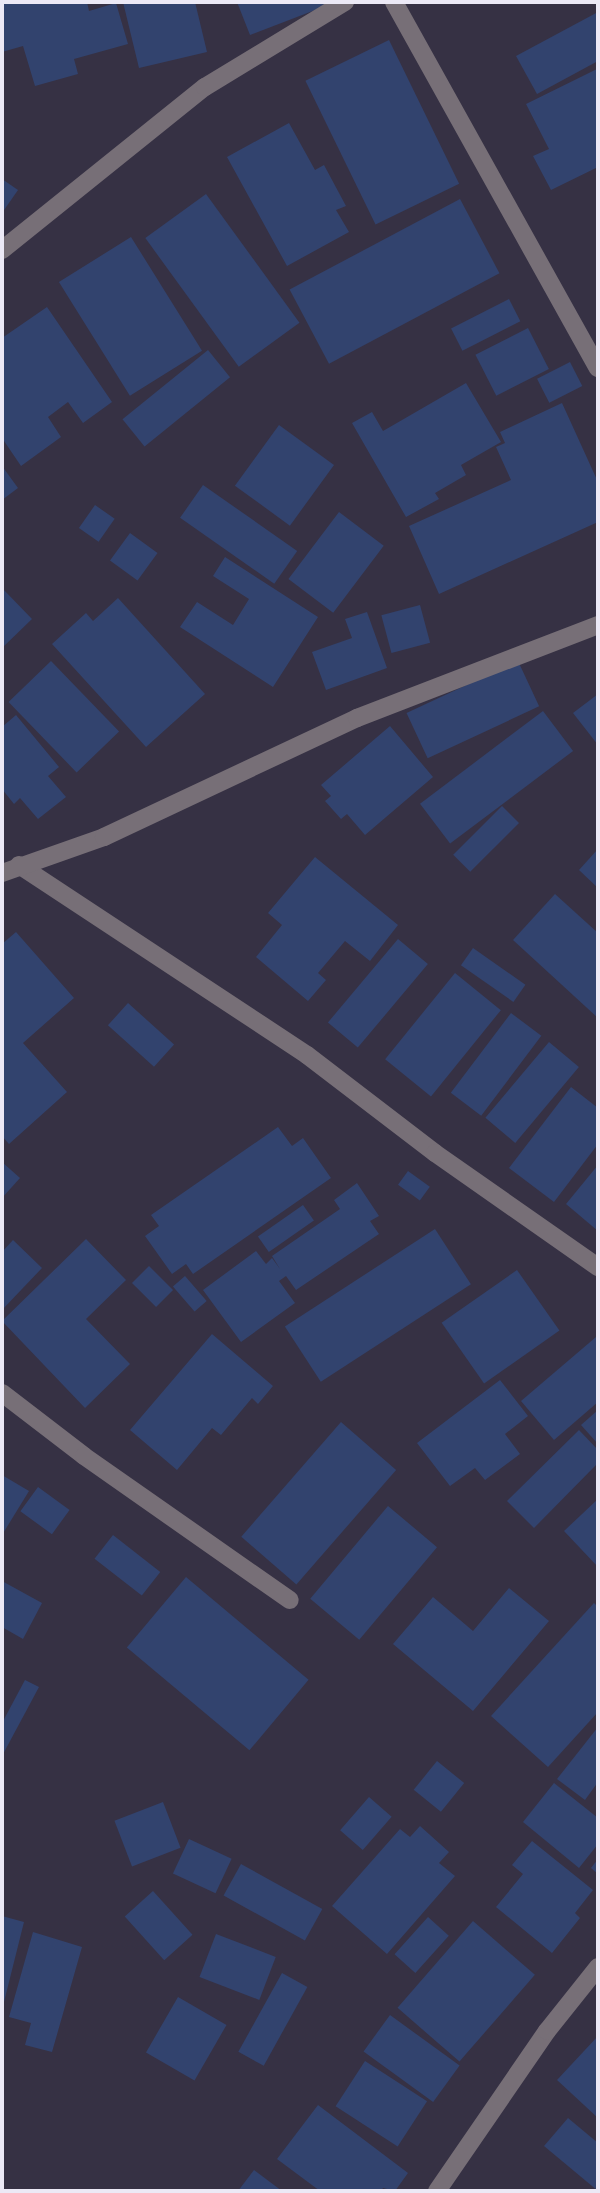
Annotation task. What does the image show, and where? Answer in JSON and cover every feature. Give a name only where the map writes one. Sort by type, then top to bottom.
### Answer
[{"type":"street","points":[[2,250],[205,87],[345,2]]},
{"type":"street","points":[[394,2],[598,368]]},
{"type":"street","points":[[2,873],[104,837],[357,718],[598,625]]},
{"type":"street","points":[[19,865],[307,1055],[435,1153],[598,1267]]},
{"type":"street","points":[[2,1393],[84,1456],[290,1600]]},
{"type":"street","points":[[437,2191],[547,2031],[598,1967]]},
{"type":"building","points":[[2,2],[87,2],[89,11],[116,3],[128,44],[74,59],[78,74],[35,86],[23,46],[2,52]]},
{"type":"building","points":[[123,2],[195,2],[207,52],[139,68]]},
{"type":"building","points":[[237,2],[336,2],[250,35]]},
{"type":"building","points":[[598,12],[598,61],[537,94],[516,56]]},
{"type":"building","points":[[389,40],[459,184],[376,225],[305,81]]},
{"type":"building","points":[[597,69],[598,167],[551,190],[533,156],[549,149],[526,104]]},
{"type":"building","points":[[289,123],[315,170],[324,165],[346,206],[336,210],[349,232],[287,266],[227,157]]},
{"type":"building","points":[[2,179],[18,190],[2,213]]},
{"type":"building","points":[[206,194],[299,323],[239,367],[145,238]]},
{"type":"building","points":[[460,199],[499,273],[329,364],[290,290]]},
{"type":"building","points":[[131,237],[202,351],[130,396],[59,282]]},
{"type":"building","points":[[509,299],[520,321],[462,351],[451,329]]},
{"type":"building","points":[[47,307],[112,402],[83,423],[68,402],[48,417],[61,437],[21,466],[2,438],[2,338]]},
{"type":"building","points":[[528,328],[549,369],[496,396],[475,355]]},
{"type":"building","points":[[208,350],[230,377],[145,446],[123,419]]},
{"type":"building","points":[[570,362],[582,386],[549,403],[537,379]]},
{"type":"building","points":[[466,383],[501,442],[461,465],[466,475],[435,493],[439,499],[406,517],[352,423],[372,412],[383,431]]},
{"type":"building","points":[[562,403],[598,482],[598,522],[439,594],[409,526],[511,480],[496,447],[505,443],[500,432]]},
{"type":"building","points":[[279,425],[334,465],[290,526],[235,486]]},
{"type":"building","points":[[2,466],[18,488],[2,500]]},
{"type":"building","points":[[203,485],[297,551],[274,584],[180,518]]},
{"type":"building","points":[[95,505],[115,519],[99,542],[79,528]]},
{"type":"building","points":[[339,512],[384,546],[333,613],[288,579]]},
{"type":"building","points":[[130,533],[158,553],[138,580],[110,561]]},
{"type":"building","points":[[225,557],[318,617],[273,687],[180,627],[197,602],[233,625],[249,599],[213,576]]},
{"type":"building","points":[[2,588],[32,619],[2,648]]},
{"type":"building","points":[[118,598],[205,694],[146,747],[52,644],[86,613],[93,621]]},
{"type":"building","points":[[420,605],[430,643],[391,653],[381,615]]},
{"type":"building","points":[[367,612],[387,668],[326,690],[312,652],[352,638],[345,619]]},
{"type":"building","points":[[51,661],[119,731],[77,772],[9,702]]},
{"type":"building","points":[[518,661],[539,706],[428,758],[407,713]]},
{"type":"building","points":[[598,694],[598,745],[573,713]]},
{"type":"building","points":[[543,711],[573,751],[450,844],[420,804]]},
{"type":"building","points":[[16,715],[59,767],[48,776],[66,797],[38,819],[20,798],[14,804],[2,789],[2,727]]},
{"type":"building","points":[[390,726],[433,777],[365,835],[347,814],[341,819],[325,801],[331,796],[321,785]]},
{"type":"building","points":[[502,806],[519,823],[470,872],[453,855]]},
{"type":"building","points":[[598,849],[598,888],[579,870]]},
{"type":"building","points":[[315,857],[398,925],[370,961],[345,941],[318,973],[326,980],[308,1001],[256,957],[282,925],[268,913]]},
{"type":"building","points":[[555,894],[598,933],[598,1018],[513,940]]},
{"type":"building","points":[[16,932],[74,998],[23,1043],[67,1092],[9,1144],[2,1136],[2,944]]},
{"type":"building","points":[[398,939],[428,964],[358,1048],[328,1022]]},
{"type":"building","points":[[473,948],[525,985],[513,1002],[461,965]]},
{"type":"building","points":[[455,973],[501,1010],[431,1096],[385,1059]]},
{"type":"building","points":[[128,1003],[174,1044],[154,1067],[108,1025]]},
{"type":"building","points":[[511,1013],[541,1036],[481,1116],[451,1093]]},
{"type":"building","points":[[549,1042],[579,1067],[515,1143],[485,1118]]},
{"type":"building","points":[[571,1087],[598,1108],[598,1144],[554,1202],[509,1168]]},
{"type":"building","points":[[278,1127],[292,1146],[303,1138],[331,1178],[193,1274],[186,1264],[172,1274],[145,1236],[159,1226],[151,1215]]},
{"type":"building","points":[[2,1162],[20,1178],[2,1198]]},
{"type":"building","points":[[598,1165],[598,1231],[566,1204]]},
{"type":"building","points":[[408,1171],[430,1187],[420,1201],[398,1185]]},
{"type":"building","points":[[357,1183],[379,1216],[370,1221],[379,1234],[296,1290],[286,1276],[279,1281],[295,1303],[241,1342],[203,1290],[256,1251],[266,1264],[272,1258],[280,1269],[272,1256],[340,1209],[334,1200]]},
{"type":"building","points":[[303,1205],[314,1221],[269,1252],[258,1237]]},
{"type":"building","points":[[435,1229],[471,1284],[321,1382],[285,1326]]},
{"type":"building","points":[[86,1239],[126,1280],[86,1319],[130,1364],[85,1408],[2,1321]]},
{"type":"building","points":[[13,1240],[42,1268],[2,1310],[2,1252]]},
{"type":"building","points":[[149,1266],[173,1290],[156,1307],[132,1283]]},
{"type":"building","points":[[517,1270],[559,1331],[484,1383],[442,1323]]},
{"type":"building","points":[[185,1276],[207,1301],[195,1311],[173,1286]]},
{"type":"building","points":[[212,1334],[273,1386],[258,1404],[252,1398],[221,1435],[212,1428],[177,1470],[130,1430]]},
{"type":"building","points":[[596,1337],[598,1402],[554,1440],[521,1401]]},
{"type":"building","points":[[500,1380],[528,1416],[505,1434],[520,1454],[485,1480],[475,1468],[450,1486],[417,1443]]},
{"type":"building","points":[[598,1410],[598,1444],[581,1425]]},
{"type":"building","points":[[341,1422],[396,1470],[296,1585],[241,1537]]},
{"type":"building","points":[[579,1430],[598,1450],[598,1463],[534,1528],[507,1501]]},
{"type":"building","points":[[2,1475],[29,1491],[2,1535]]},
{"type":"building","points":[[38,1487],[70,1510],[52,1534],[20,1511]]},
{"type":"building","points":[[598,1499],[598,1567],[564,1531]]},
{"type":"building","points":[[388,1506],[437,1547],[359,1640],[310,1599]]},
{"type":"building","points":[[113,1535],[160,1572],[142,1596],[95,1559]]},
{"type":"building","points":[[186,1577],[309,1680],[249,1750],[127,1647]]},
{"type":"building","points":[[2,1581],[42,1603],[23,1639],[2,1627]]},
{"type":"building","points":[[509,1588],[549,1621],[473,1711],[393,1644],[433,1597],[473,1631]]},
{"type":"building","points":[[594,1603],[598,1607],[598,1712],[548,1767],[491,1716]]},
{"type":"building","points":[[25,1680],[39,1687],[2,1756],[2,1723]]},
{"type":"building","points":[[598,1727],[598,1782],[585,1800],[557,1779]]},
{"type":"building","points":[[437,1761],[464,1783],[441,1812],[414,1790]]},
{"type":"building","points":[[554,1783],[598,1818],[598,1844],[579,1868],[523,1822]]},
{"type":"building","points":[[369,1797],[392,1817],[363,1850],[340,1830]]},
{"type":"building","points":[[163,1802],[181,1848],[132,1866],[114,1821]]},
{"type":"building","points":[[420,1826],[449,1852],[439,1863],[455,1876],[387,1954],[332,1906],[400,1829],[410,1837]]},
{"type":"building","points":[[189,1839],[232,1859],[216,1893],[173,1873]]},
{"type":"building","points":[[532,1841],[593,1890],[575,1913],[580,1918],[552,1953],[496,1907],[523,1874],[512,1865]]},
{"type":"building","points":[[598,1859],[598,1874],[591,1868]]},
{"type":"building","points":[[241,1864],[322,1909],[305,1941],[224,1895]]},
{"type":"building","points":[[153,1891],[192,1935],[164,1960],[125,1916]]},
{"type":"building","points":[[2,1916],[24,1922],[3,2006],[2,2006]]},
{"type":"building","points":[[428,1917],[449,1936],[415,1973],[395,1954]]},
{"type":"building","points":[[473,1921],[535,1975],[459,2062],[398,2008]]},
{"type":"building","points":[[33,1932],[82,1947],[52,2052],[25,2045],[31,2023],[9,2017]]},
{"type":"building","points":[[216,1934],[276,1957],[259,2000],[200,1977]]},
{"type":"building","points":[[282,1973],[307,1987],[264,2066],[238,2052]]},
{"type":"building","points":[[178,1997],[226,2025],[194,2080],[146,2052]]},
{"type":"building","points":[[390,2015],[460,2066],[433,2102],[364,2051]]},
{"type":"building","points":[[598,2036],[598,2118],[557,2080]]},
{"type":"building","points":[[365,2061],[427,2101],[398,2147],[336,2106]]},
{"type":"building","points":[[318,2105],[408,2173],[395,2191],[383,2188],[381,2191],[320,2191],[277,2159]]},
{"type":"building","points":[[568,2118],[598,2143],[598,2191],[544,2146]]},
{"type":"building","points":[[254,2170],[282,2191],[238,2191]]}]
